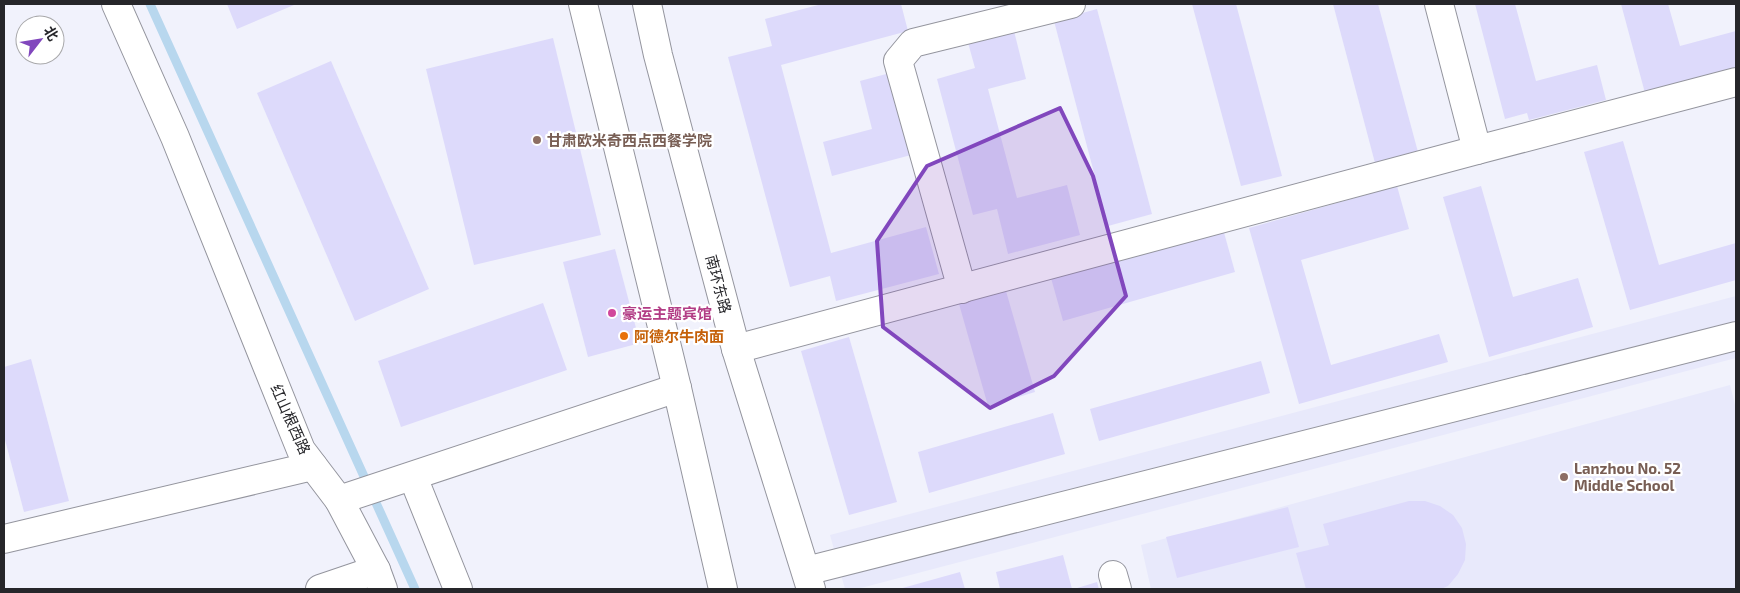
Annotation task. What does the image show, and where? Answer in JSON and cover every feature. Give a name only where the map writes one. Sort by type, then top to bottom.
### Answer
[{"type":"main road","name":"红山根西路","points":[[116,4],[175,138],[301,450],[313,466],[362,493],[380,579]]},
{"type":"main road","points":[[583,4],[677,388],[723,589]]},
{"type":"main road","name":"南环东路","points":[[647,4],[658,55],[736,349],[808,580]]},
{"type":"main road","points":[[962,289],[898,61],[913,43],[1071,4]]},
{"type":"main road","points":[[1439,4],[1477,150]]},
{"type":"main road","points":[[736,349],[1736,82]]},
{"type":"main road","points":[[808,580],[1736,336]]},
{"type":"main road","points":[[362,493],[677,388]]},
{"type":"main road","points":[[4,539],[313,466]]},
{"type":"main road","points":[[413,477],[458,589]]},
{"type":"main road","points":[[320,589],[380,579]]},
{"type":"highlighted area","points":[[1060,108],[1093,176],[1126,296],[1054,376],[990,408],[883,327],[877,241],[927,166]]},
{"type":"shaded area","points":[[1736,296],[1736,358],[857,589],[845,589],[830,535]]},
{"type":"shaded area","name":"Lanzhou No. 52 Middle School","points":[[1730,385],[1736,409],[1736,589],[1151,589],[1141,545]]},
{"type":"building","points":[[227,4],[293,4],[294,5],[237,29]]},
{"type":"building","points":[[822,4],[901,4],[908,31],[781,65],[831,253],[926,227],[939,274],[836,301],[830,276],[790,287],[728,57],[772,46],[765,19]]},
{"type":"building","points":[[1192,4],[1236,4],[1282,176],[1241,186]]},
{"type":"building","points":[[1333,4],[1378,4],[1418,152],[1375,163]]},
{"type":"building","points":[[1475,4],[1515,4],[1536,81],[1597,65],[1606,100],[1529,120],[1527,113],[1505,119]]},
{"type":"building","points":[[1621,4],[1668,4],[1680,46],[1736,31],[1736,69],[1645,93]]},
{"type":"building","points":[[1097,9],[1152,214],[1108,226],[1054,21]]},
{"type":"building","points":[[1013,27],[1026,79],[988,89],[1017,198],[1067,185],[1080,235],[1008,254],[997,209],[973,215],[937,79],[975,68],[967,39]]},
{"type":"building","points":[[553,38],[601,235],[474,265],[426,69]]},
{"type":"building","points":[[331,61],[429,289],[355,321],[257,93]]},
{"type":"building","points":[[890,73],[911,155],[832,176],[823,142],[872,129],[860,81]]},
{"type":"building","points":[[1623,141],[1659,265],[1736,243],[1736,280],[1630,310],[1584,152]]},
{"type":"building","points":[[1397,186],[1409,229],[1301,260],[1331,365],[1439,334],[1448,362],[1299,404],[1249,228]]},
{"type":"building","points":[[1481,186],[1513,297],[1578,278],[1593,327],[1489,357],[1443,197]]},
{"type":"building","points":[[1223,229],[1235,272],[1063,321],[1051,278]]},
{"type":"building","points":[[615,249],[640,343],[588,357],[563,262]]},
{"type":"building","points":[[1006,291],[1035,392],[988,406],[959,304]]},
{"type":"building","points":[[543,303],[567,370],[401,427],[378,361]]},
{"type":"building","points":[[849,337],[897,502],[849,515],[801,351]]},
{"type":"building","points":[[31,359],[69,501],[24,512],[4,436],[4,367]]},
{"type":"building","points":[[1261,361],[1270,393],[1099,441],[1090,409]]},
{"type":"building","points":[[1053,413],[1065,454],[929,493],[918,452]]},
{"type":"building","points":[[1409,501],[1425,501],[1440,506],[1453,515],[1462,528],[1466,544],[1465,560],[1458,574],[1448,586],[1441,589],[1306,589],[1296,553],[1329,545],[1323,524]]},
{"type":"building","points":[[1288,507],[1299,547],[1177,578],[1166,537]]},
{"type":"building","points":[[1063,555],[1072,589],[1000,589],[996,572]]},
{"type":"building","points":[[960,572],[965,589],[899,589]]},
{"type":"building","points":[[1097,582],[1099,589],[1074,589]]},
{"type":"waterway","points":[[150,4],[415,589]]},
{"type":"place","name":"甘肃欧米奇西点西餐学院","points":[[537,140]]},
{"type":"place","name":"豪运主题宾馆","points":[[612,313]]},
{"type":"place","name":"阿德尔牛肉面","points":[[624,336]]},
{"type":"place","name":"Lanzhou No. 52 Middle School","points":[[1564,477]]}]
